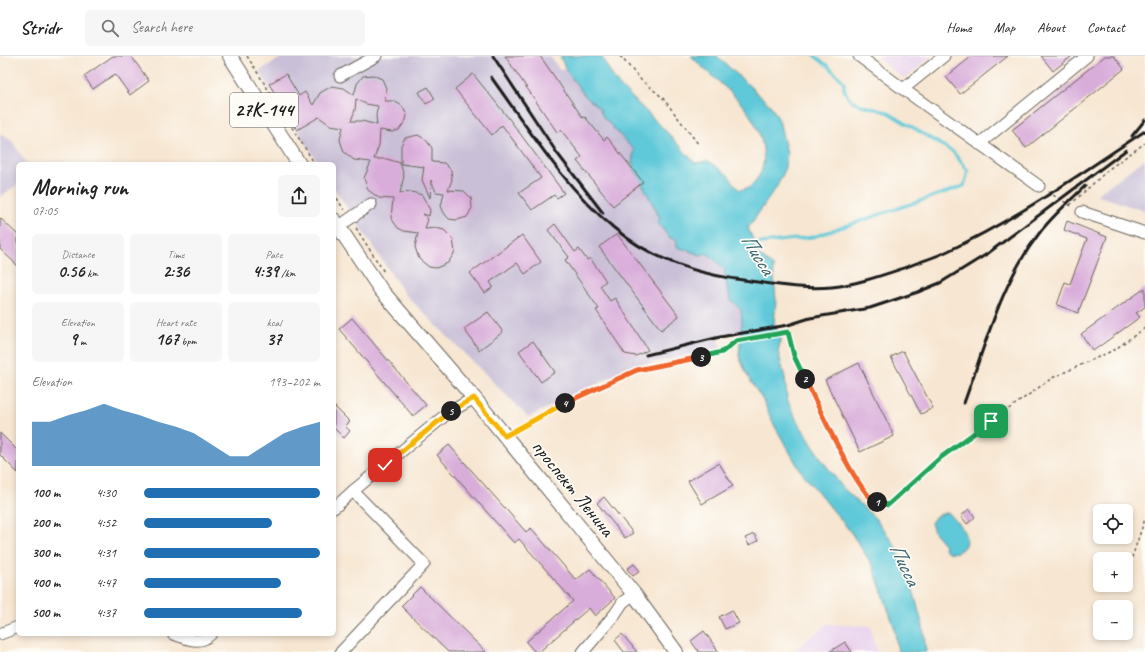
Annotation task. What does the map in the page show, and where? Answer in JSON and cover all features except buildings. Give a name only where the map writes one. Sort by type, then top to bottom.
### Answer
[{"type":"main road","name":"27К-144","points":[[230,56],[297,162]]},
{"type":"main road","name":"проспект Ленина","points":[[336,223],[381,290],[474,398],[634,594],[676,652]]},
{"type":"street","points":[[340,76],[376,56]]},
{"type":"street","points":[[859,56],[1039,186]]},
{"type":"street","points":[[903,89],[944,56]]},
{"type":"street","points":[[979,144],[1087,56]]},
{"type":"street","points":[[336,223],[350,219],[371,204]]},
{"type":"street","points":[[1082,212],[1145,233]]},
{"type":"street","points":[[336,506],[448,413],[474,398]]},
{"type":"street","points":[[341,652],[424,564],[353,491]]},
{"type":"street","points":[[583,652],[615,614],[623,602],[634,594]]},
{"type":"street","points":[[0,634],[16,628]]},
{"type":"street","points":[[183,636],[201,641],[208,636]]},
{"type":"path","points":[[247,56],[314,162]]},
{"type":"path","points":[[620,56],[641,80],[662,97],[699,145]]},
{"type":"path","points":[[1070,205],[1109,169],[1145,143]]},
{"type":"path","points":[[1039,186],[1082,212]]},
{"type":"path","points":[[336,196],[384,272]]},
{"type":"path","points":[[505,436],[547,411],[637,370],[722,352],[736,341],[788,332],[794,356],[858,483],[874,501],[888,505],[940,458],[1052,378],[1114,350],[1145,328]]},
{"type":"path","points":[[1133,554],[1145,519]]},
{"type":"shaded area","points":[[284,56],[550,56],[559,69],[566,70],[585,96],[599,108],[603,117],[634,150],[632,164],[660,218],[657,222],[676,238],[711,256],[724,269],[731,300],[741,310],[742,332],[716,336],[722,349],[634,366],[528,417],[405,294],[336,191],[336,162],[318,162],[259,71]]},
{"type":"shaded area","points":[[876,56],[932,56],[906,78],[901,77]]},
{"type":"shaded area","points":[[0,134],[12,141],[26,162],[16,162],[16,185],[0,197]]},
{"type":"shaded area","points":[[1145,159],[1145,211],[1096,195]]},
{"type":"shaded area","points":[[827,624],[870,626],[877,652],[792,652]]},
{"type":"water","points":[[560,56],[601,56],[616,82],[663,128],[695,163],[708,161],[728,175],[739,190],[749,188],[760,175],[762,170],[764,156],[760,134],[745,108],[691,56],[717,56],[771,106],[779,120],[787,154],[784,172],[776,188],[748,228],[753,239],[756,253],[773,266],[776,300],[774,323],[781,339],[778,351],[785,378],[787,399],[796,419],[822,460],[843,488],[875,518],[894,544],[911,582],[923,627],[926,652],[898,652],[894,626],[873,566],[850,531],[800,470],[773,423],[764,402],[748,377],[739,356],[742,322],[741,310],[731,300],[724,269],[706,253],[701,255],[677,247],[676,239],[670,238],[657,222],[660,218],[632,164],[634,150],[603,117],[599,108],[585,96],[566,70]]},
{"type":"water","points":[[948,512],[961,527],[966,538],[966,542],[962,549],[955,552],[947,551],[944,548],[945,545],[934,532],[931,523],[936,516]]},
{"type":"waterway","name":"Писса","points":[[752,244],[813,237],[964,186],[968,171],[953,152],[887,112],[861,105],[849,99],[844,89],[844,82],[828,66],[815,56]]},
{"type":"railway","points":[[493,56],[557,153],[603,213]]},
{"type":"railway","points":[[491,77],[533,137],[579,195],[596,212],[628,239],[659,256],[708,274],[776,285],[799,287],[821,288],[850,284],[895,271],[932,258],[999,225],[1073,179],[1145,131]]},
{"type":"railway","points":[[1132,136],[1145,120]]},
{"type":"railway","points":[[646,355],[720,337],[788,325],[810,318],[870,308],[940,283],[987,254],[1126,150]]},
{"type":"railway","points":[[964,403],[995,316],[1014,273],[1043,228],[1085,186]]},
{"type":"route","points":[[385,465],[448,413],[474,398],[505,436],[547,411],[637,370],[722,352],[736,341],[788,332],[794,356],[858,483],[874,501],[888,505],[940,458],[991,421]]}]
